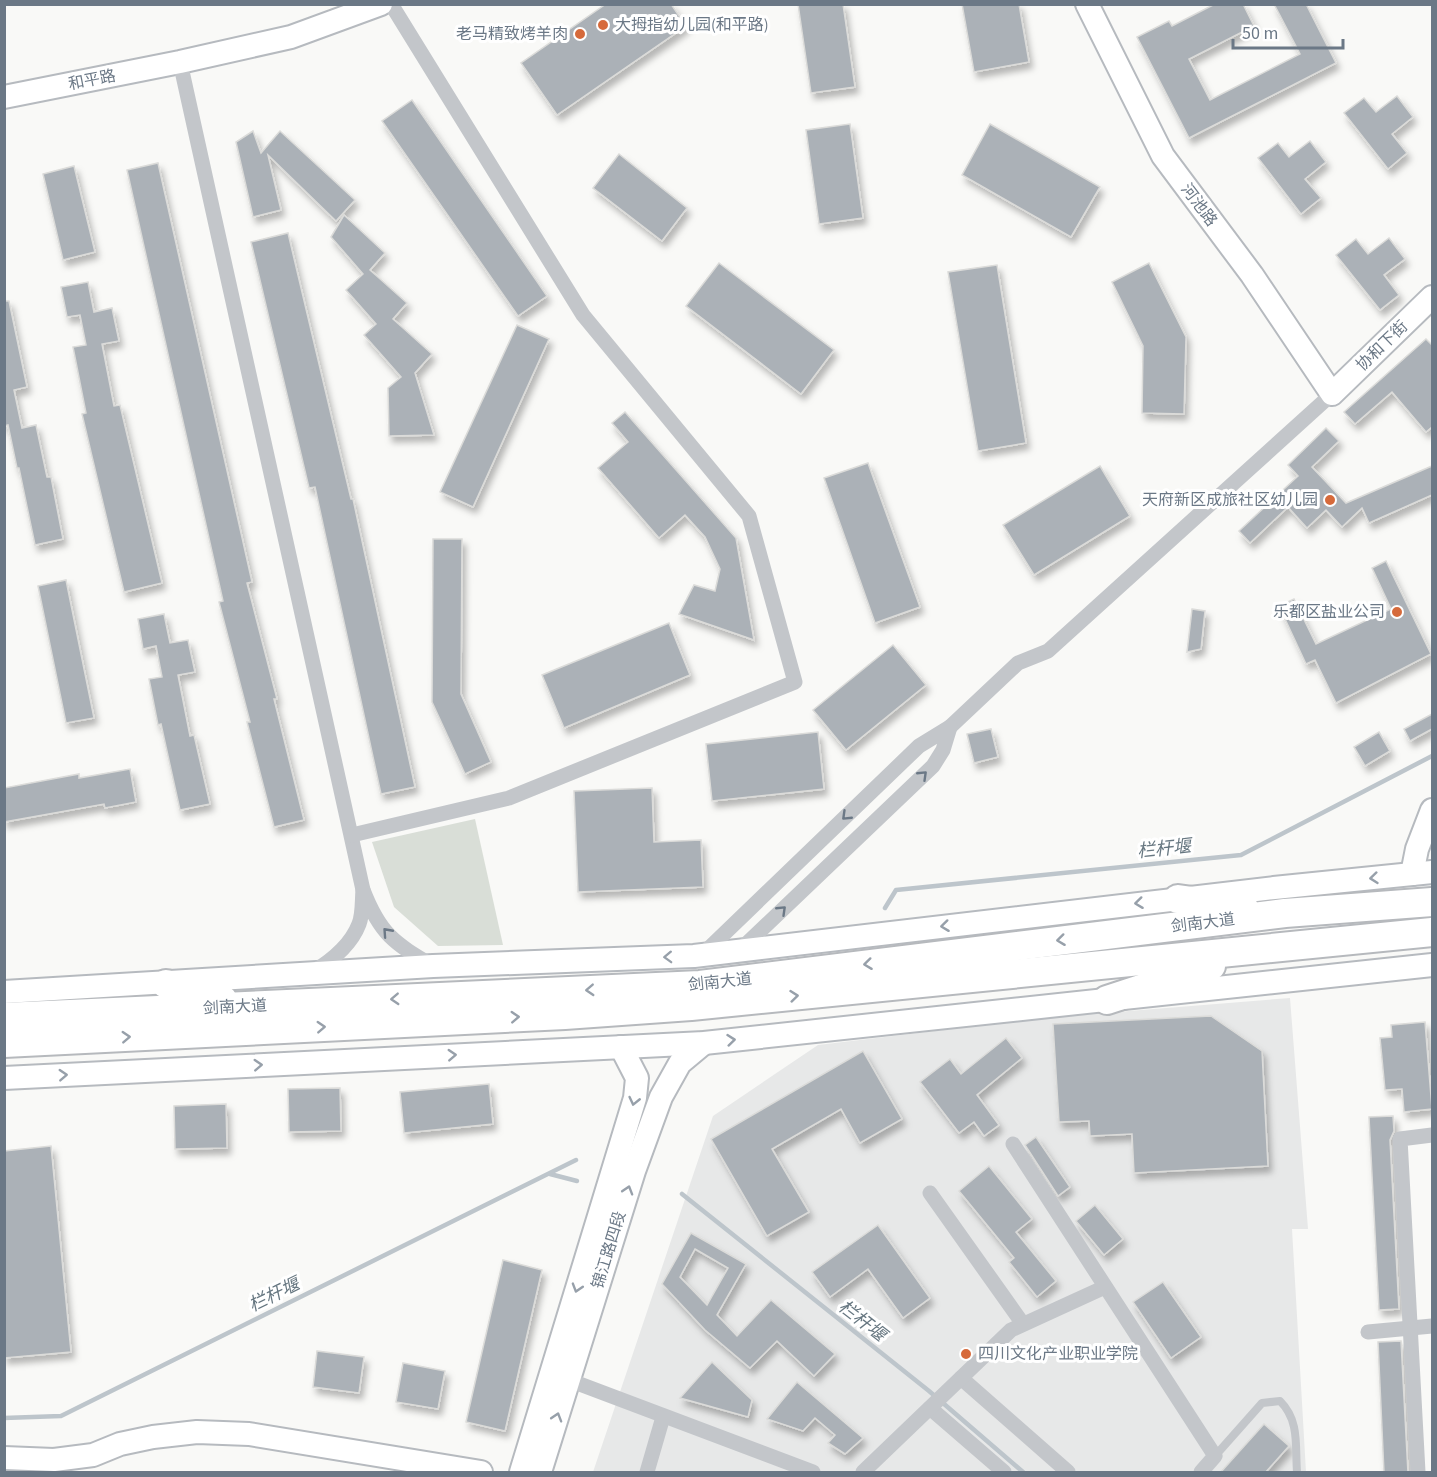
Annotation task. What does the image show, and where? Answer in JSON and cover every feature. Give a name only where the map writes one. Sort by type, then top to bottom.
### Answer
[{"type":"highway","points":[[1178,899],[1285,913]]},
{"type":"highway","name":"剑南大道","points":[[4,1017],[700,985],[1285,913],[1432,902]]},
{"type":"highway","name":"剑南大道","points":[[4,1043],[691,1006],[1432,932]]},
{"type":"highway","points":[[1107,1000],[1263,949]]},
{"type":"highway","points":[[166,984],[248,1006]]},
{"type":"highway","points":[[4,1062],[87,1039]]},
{"type":"main road","name":"和平路","points":[[4,97],[291,37],[381,4]]},
{"type":"main road","name":"河池路","points":[[1087,4],[1162,156],[1252,275],[1332,394]]},
{"type":"main road","name":"协和下街","points":[[1332,394],[1432,297]]},
{"type":"main road","points":[[4,992],[166,984],[433,966],[702,955],[1422,873],[1417,849],[1432,810]]},
{"type":"main road","points":[[4,1078],[704,1043],[1432,965]]},
{"type":"main road","name":"锦江路四段","points":[[540,1473],[634,1171],[661,1097],[680,1063],[704,1043]]},
{"type":"main road","name":"锦江路四段","points":[[521,1473],[635,1098],[637,1077],[621,1047]]},
{"type":"main road","points":[[4,1458],[54,1460],[93,1455],[120,1444],[153,1437],[197,1432],[249,1434],[481,1473]]},
{"type":"street","points":[[352,835],[508,798],[795,682],[749,516],[583,315],[391,4]]},
{"type":"street","points":[[180,62],[363,890],[373,915],[387,934],[402,948],[433,966]]},
{"type":"street","points":[[702,955],[919,746],[950,727],[1018,663],[1048,651],[1332,394]]},
{"type":"street","points":[[740,950],[933,766],[943,750],[950,727]]},
{"type":"street","points":[[310,974],[328,963],[345,946],[360,923],[363,890]]},
{"type":"street","points":[[1418,1473],[1400,1139],[1432,1135]]},
{"type":"street","points":[[1012,1144],[1215,1456],[1201,1473]]},
{"type":"street","points":[[930,1193],[1023,1324]]},
{"type":"street","points":[[863,1473],[1011,1330],[1105,1287]]},
{"type":"street","points":[[1368,1332],[1432,1326]]},
{"type":"street","points":[[961,1378],[1068,1473]]},
{"type":"street","points":[[569,1380],[813,1473]]},
{"type":"street","points":[[931,1407],[1004,1473]]},
{"type":"street","points":[[647,1473],[663,1417]]},
{"type":"lane","points":[[1215,1456],[1262,1403],[1280,1401],[1289,1411],[1294,1422],[1297,1473]]},
{"type":"shaded area","points":[[475,819],[503,945],[438,946],[394,907],[372,842]]},
{"type":"shaded area","name":"四川文化产业职业学院","points":[[1290,998],[1308,1229],[1292,1229],[1306,1472],[593,1472],[713,1116],[818,1045],[1042,1018]]},
{"type":"building","points":[[606,4],[671,4],[686,26],[557,115],[521,63]]},
{"type":"building","points":[[798,4],[843,4],[855,87],[811,93]]},
{"type":"building","points":[[962,4],[1019,4],[1029,62],[974,72]]},
{"type":"building","points":[[1215,4],[1243,4],[1254,26],[1189,59],[1210,100],[1300,54],[1274,4],[1306,4],[1336,63],[1189,138],[1137,37],[1169,21],[1172,26]]},
{"type":"building","points":[[1397,96],[1413,117],[1392,134],[1407,153],[1388,169],[1344,113],[1364,98],[1376,112]]},
{"type":"building","points":[[412,100],[547,296],[518,316],[382,121]]},
{"type":"building","points":[[850,124],[863,218],[819,224],[806,130]]},
{"type":"building","points":[[990,124],[1100,187],[1071,237],[962,175]]},
{"type":"building","points":[[253,131],[261,153],[280,131],[355,200],[336,221],[268,155],[281,210],[253,217],[236,142]]},
{"type":"building","points":[[1310,141],[1326,162],[1305,179],[1321,198],[1301,214],[1258,158],[1278,143],[1289,157]]},
{"type":"building","points":[[619,154],[687,208],[662,241],[593,188]]},
{"type":"building","points":[[158,163],[252,582],[247,583],[277,699],[274,699],[304,820],[274,827],[219,602],[223,601],[127,170]]},
{"type":"building","points":[[74,166],[95,252],[63,260],[43,174]]},
{"type":"building","points":[[344,215],[385,253],[370,270],[407,303],[393,319],[432,354],[415,373],[434,435],[389,436],[388,388],[401,377],[364,335],[376,324],[346,290],[363,274],[331,237]]},
{"type":"building","points":[[288,233],[351,499],[353,499],[415,787],[381,794],[315,487],[309,488],[251,242]]},
{"type":"building","points":[[1389,238],[1405,259],[1384,275],[1399,295],[1380,310],[1336,255],[1356,239],[1368,254]]},
{"type":"building","points":[[719,263],[834,350],[801,394],[686,306]]},
{"type":"building","points":[[1149,263],[1186,337],[1184,414],[1142,413],[1143,346],[1112,282]]},
{"type":"building","points":[[997,265],[1026,443],[978,451],[948,272]]},
{"type":"building","points":[[88,282],[94,312],[112,308],[119,341],[102,344],[114,406],[120,405],[162,583],[124,592],[82,414],[86,413],[73,347],[86,345],[80,315],[67,317],[61,287]]},
{"type":"building","points":[[4,301],[9,301],[27,387],[14,390],[22,428],[36,425],[47,477],[51,477],[63,539],[35,545],[8,425],[4,426]]},
{"type":"building","points":[[517,325],[549,339],[473,507],[440,492]]},
{"type":"building","points":[[1426,339],[1432,345],[1432,427],[1426,432],[1392,392],[1355,424],[1344,412]]},
{"type":"building","points":[[625,412],[736,538],[754,640],[679,614],[694,585],[715,591],[720,569],[705,537],[685,515],[659,538],[598,468],[628,442],[612,423]]},
{"type":"building","points":[[1326,428],[1339,441],[1312,467],[1346,503],[1432,466],[1432,495],[1369,523],[1362,508],[1342,527],[1326,510],[1307,528],[1288,507],[1250,543],[1239,531],[1298,476],[1288,465]]},
{"type":"building","points":[[868,463],[920,607],[875,623],[824,478]]},
{"type":"building","points":[[1100,466],[1130,516],[1034,575],[1003,525]]},
{"type":"building","points":[[433,539],[462,539],[461,694],[491,762],[465,774],[432,702]]},
{"type":"building","points":[[1386,561],[1431,654],[1336,703],[1315,660],[1306,664],[1279,606],[1294,599],[1316,644],[1391,609],[1372,568]]},
{"type":"building","points":[[66,580],[94,718],[66,723],[38,586]]},
{"type":"building","points":[[1192,609],[1205,611],[1201,649],[1187,652]]},
{"type":"building","points":[[164,614],[170,643],[188,640],[195,672],[178,675],[190,736],[194,735],[210,804],[180,810],[161,724],[158,725],[149,679],[162,677],[156,646],[143,649],[138,619]]},
{"type":"building","points":[[669,623],[690,675],[564,728],[542,675]]},
{"type":"building","points":[[893,645],[926,685],[846,750],[813,710]]},
{"type":"building","points":[[1432,714],[1432,729],[1410,741],[1404,729]]},
{"type":"building","points":[[991,729],[998,757],[974,763],[967,734]]},
{"type":"building","points":[[818,732],[824,789],[712,801],[706,744]]},
{"type":"building","points":[[1379,732],[1390,751],[1365,766],[1354,747]]},
{"type":"building","points":[[130,769],[136,802],[105,808],[104,804],[4,822],[4,788],[79,774],[79,778]]},
{"type":"building","points":[[652,788],[654,842],[701,840],[703,887],[578,892],[574,791]]},
{"type":"building","points":[[1211,1016],[1262,1051],[1268,1166],[1134,1173],[1132,1134],[1090,1136],[1089,1121],[1059,1122],[1053,1024]]},
{"type":"building","points":[[1425,1022],[1432,1109],[1404,1112],[1402,1089],[1385,1090],[1380,1038],[1392,1037],[1391,1025]]},
{"type":"building","points":[[1006,1038],[1022,1058],[977,1095],[999,1125],[984,1136],[974,1122],[959,1133],[920,1082],[950,1059],[961,1074]]},
{"type":"building","points":[[863,1051],[902,1119],[860,1143],[841,1109],[772,1149],[809,1212],[767,1236],[711,1139]]},
{"type":"building","points":[[489,1084],[493,1124],[404,1133],[400,1092]]},
{"type":"building","points":[[340,1088],[341,1131],[289,1132],[288,1089]]},
{"type":"building","points":[[226,1104],[227,1148],[175,1149],[174,1106]]},
{"type":"building","points":[[1393,1116],[1394,1131],[1390,1140],[1399,1309],[1379,1310],[1369,1117]]},
{"type":"building","points":[[1036,1137],[1070,1187],[1058,1196],[1025,1145]]},
{"type":"building","points":[[51,1146],[71,1352],[4,1358],[4,1151]]},
{"type":"building","points":[[989,1166],[1032,1219],[1016,1232],[1056,1281],[1037,1297],[1009,1262],[1014,1258],[959,1191]]},
{"type":"building","points":[[1095,1205],[1123,1239],[1104,1255],[1076,1221]]},
{"type":"building","points":[[878,1225],[930,1298],[903,1318],[868,1269],[830,1297],[812,1272]]},
{"type":"building","points":[[691,1233],[746,1264],[717,1315],[737,1336],[771,1300],[835,1354],[814,1376],[777,1341],[750,1368],[705,1330],[662,1284]],"holes":[[[695,1249],[728,1268],[707,1305],[680,1277]]]},
{"type":"building","points":[[503,1260],[542,1270],[505,1431],[466,1422]]},
{"type":"building","points":[[1163,1282],[1201,1337],[1171,1358],[1133,1302]]},
{"type":"building","points":[[1401,1341],[1408,1473],[1384,1473],[1378,1342]]},
{"type":"building","points":[[317,1351],[364,1357],[359,1393],[313,1387]]},
{"type":"building","points":[[712,1362],[752,1400],[748,1417],[680,1398]]},
{"type":"building","points":[[403,1363],[445,1371],[438,1409],[396,1402]]},
{"type":"building","points":[[797,1382],[863,1438],[845,1454],[828,1443],[835,1435],[815,1418],[803,1431],[767,1419]]},
{"type":"building","points":[[1264,1424],[1289,1446],[1265,1473],[1220,1473]]},
{"type":"waterway","name":"栏杆堰","points":[[885,908],[896,890],[1241,855],[1432,756]]},
{"type":"waterway","name":"栏杆堰","points":[[4,1418],[61,1416],[576,1160]]},
{"type":"waterway","name":"栏杆堰","points":[[550,1174],[577,1181]]},
{"type":"waterway","name":"栏杆堰","points":[[682,1194],[929,1391],[1023,1472]]},
{"type":"place","name":"大拇指幼儿园(和平路)","points":[[603,25]]},
{"type":"place","name":"老马精致烤羊肉","points":[[580,34]]},
{"type":"place","name":"天府新区成旅社区幼儿园","points":[[1330,500]]},
{"type":"place","name":"乐都区盐业公司","points":[[1397,612]]},
{"type":"place","name":"四川文化产业职业学院","points":[[966,1354]]}]
